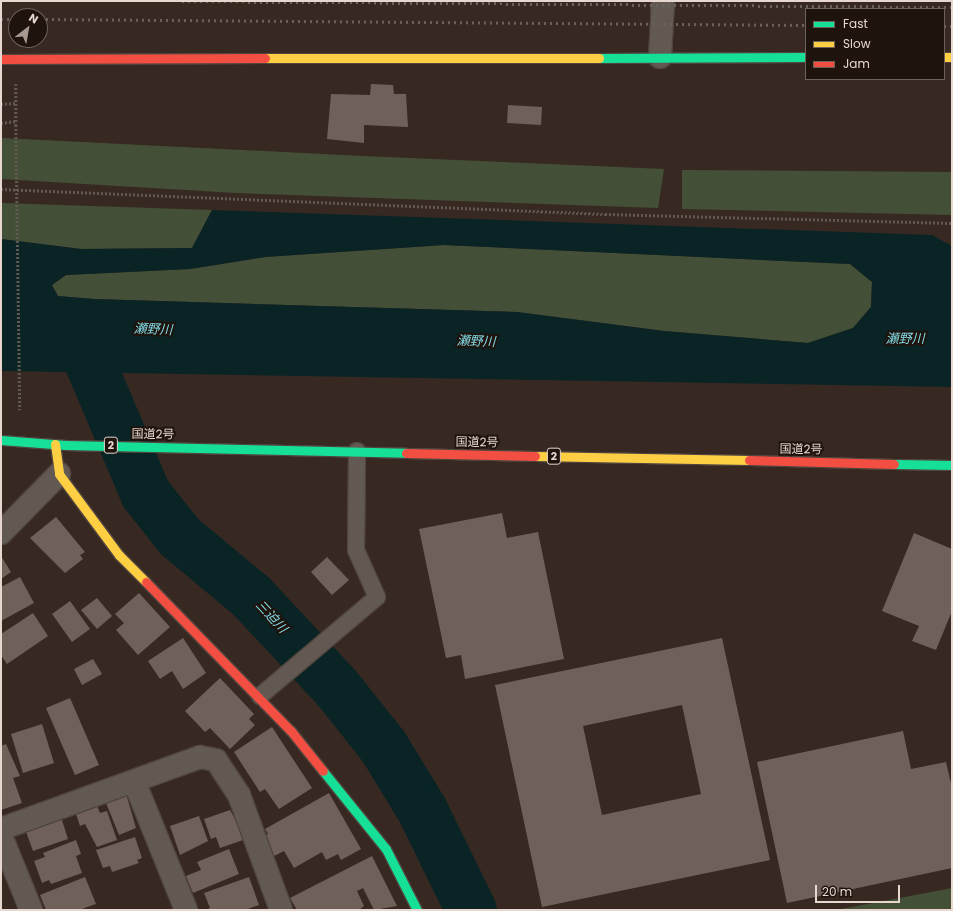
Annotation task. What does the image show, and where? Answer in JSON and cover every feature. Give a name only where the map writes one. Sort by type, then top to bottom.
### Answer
[{"type":"main road","points":[[1,59],[805,57]]},
{"type":"main road","name":"国道2号","points":[[1,440],[66,445],[952,465]]},
{"type":"main road","points":[[55,444],[59,474],[119,555],[260,696],[386,849],[417,910]]},
{"type":"street","points":[[660,57],[663,1]]},
{"type":"street","points":[[1,533],[59,474]]},
{"type":"street","points":[[1,830],[200,757],[216,760],[239,795],[281,910]]},
{"type":"street","points":[[134,781],[186,910]]},
{"type":"street","points":[[1,836],[31,910]]},
{"type":"lane","points":[[260,696],[377,597],[356,550],[357,451]]},
{"type":"path","points":[[16,77],[20,410]]},
{"type":"path","points":[[1,104],[16,104]]},
{"type":"path","points":[[1,123],[16,121]]},
{"type":"path","points":[[1,189],[605,214],[952,223]]},
{"type":"green space","points":[[1,138],[664,169],[658,208],[236,193],[1,179]]},
{"type":"green space","points":[[682,170],[952,172],[952,215],[682,209]]},
{"type":"green space","points":[[1,203],[212,210],[192,248],[81,249],[1,239]]},
{"type":"green space","points":[[444,245],[850,264],[872,282],[871,307],[853,328],[808,343],[664,331],[517,312],[94,299],[58,296],[52,285],[66,275],[190,269],[265,257]]},
{"type":"green space","points":[[952,888],[952,910],[836,910]]},
{"type":"water","name":"瀬野川","points":[[212,210],[932,235],[952,246],[952,387],[1,371],[1,239],[81,249],[192,248]],"holes":[[[444,245],[850,264],[872,282],[871,307],[853,328],[808,343],[664,331],[517,312],[94,299],[58,296],[52,285],[66,275],[190,269],[265,257]]]},
{"type":"building","points":[[371,84],[393,85],[394,94],[406,94],[408,127],[364,125],[364,143],[327,139],[331,94],[370,95]]},
{"type":"building","points":[[508,105],[542,107],[541,125],[507,123]]},
{"type":"building","points":[[502,513],[507,538],[538,532],[564,659],[465,679],[461,655],[446,658],[419,529]]},
{"type":"building","points":[[56,517],[85,552],[80,555],[83,559],[65,573],[30,538]]},
{"type":"building","points":[[914,533],[952,549],[952,611],[936,650],[912,641],[919,626],[882,611]]},
{"type":"building","points":[[1,556],[11,572],[1,579]]},
{"type":"building","points":[[327,557],[349,580],[332,595],[311,572]]},
{"type":"building","points":[[20,577],[34,603],[1,621],[1,587]]},
{"type":"building","points":[[139,593],[170,627],[138,655],[116,630],[124,623],[115,614]]},
{"type":"building","points":[[97,598],[112,616],[97,629],[81,610]]},
{"type":"building","points":[[70,601],[90,629],[72,642],[52,614]]},
{"type":"building","points":[[33,613],[48,636],[7,664],[1,655],[1,634]]},
{"type":"building","points":[[183,638],[206,673],[183,689],[172,671],[160,679],[148,661]]},
{"type":"building","points":[[722,638],[770,860],[542,907],[495,685]],"holes":[[[682,705],[701,794],[602,815],[583,726]]]},
{"type":"building","points":[[93,659],[102,674],[82,685],[74,669]]},
{"type":"building","points":[[220,678],[254,714],[249,719],[255,725],[230,749],[210,728],[205,732],[185,711]]},
{"type":"building","points":[[70,698],[99,765],[75,775],[46,708]]},
{"type":"building","points":[[42,724],[54,763],[23,773],[11,734]]},
{"type":"building","points":[[272,727],[312,788],[279,809],[265,789],[260,792],[234,752]]},
{"type":"building","points":[[903,731],[911,769],[946,762],[952,788],[952,868],[787,903],[757,762]]},
{"type":"building","points":[[6,744],[20,776],[13,778],[22,803],[1,810],[1,746]]},
{"type":"building","points":[[125,790],[136,828],[119,835],[104,798]]},
{"type":"building","points":[[329,793],[361,849],[341,860],[338,854],[326,860],[322,852],[294,868],[284,851],[274,856],[263,837],[268,834],[265,829]]},
{"type":"building","points":[[96,803],[100,813],[107,811],[117,840],[97,847],[85,824],[80,826],[75,811]]},
{"type":"building","points":[[230,810],[246,839],[220,848],[216,837],[211,839],[204,819]]},
{"type":"building","points":[[60,814],[68,839],[33,851],[24,826]]},
{"type":"building","points":[[199,816],[208,841],[180,855],[170,826]]},
{"type":"building","points":[[135,837],[142,858],[137,860],[139,863],[112,872],[110,866],[103,868],[96,850]]},
{"type":"building","points":[[76,840],[81,854],[76,856],[82,873],[51,884],[49,880],[42,883],[34,861],[45,857],[43,853]]},
{"type":"building","points":[[229,849],[239,874],[193,893],[186,876],[201,870],[197,862]]},
{"type":"building","points":[[372,856],[397,906],[374,910],[363,888],[357,891],[364,906],[359,910],[297,910],[290,898]]},
{"type":"building","points":[[85,877],[96,904],[79,910],[46,910],[40,895]]},
{"type":"building","points":[[249,877],[259,905],[245,910],[205,910],[210,908],[204,893]]},
{"type":"waterway","name":"三迫川","points":[[75,328],[145,493],[179,536],[251,596],[336,687],[383,746],[422,810],[471,910]]},
{"type":"railway","points":[[182,1],[952,7]]},
{"type":"railway","points":[[1,19],[8,19]]},
{"type":"railway","points":[[48,19],[805,25]]},
{"type":"railway","points":[[945,26],[952,26]]},
{"type":"traffic: fast","points":[[599,58],[805,57]]},
{"type":"traffic: fast","points":[[1,440],[66,445],[406,453]]},
{"type":"traffic: fast","points":[[894,464],[952,465]]},
{"type":"traffic: fast","points":[[323,771],[386,849],[417,910]]},
{"type":"traffic: slow","points":[[945,57],[952,57]]},
{"type":"traffic: slow","points":[[265,58],[599,58]]},
{"type":"traffic: slow","points":[[55,444],[59,474],[119,555],[146,582]]},
{"type":"traffic: slow","points":[[535,456],[749,460]]},
{"type":"traffic: jam","points":[[1,59],[265,58]]},
{"type":"traffic: jam","points":[[406,453],[535,456]]},
{"type":"traffic: jam","points":[[749,460],[894,464]]},
{"type":"traffic: jam","points":[[146,582],[291,731],[323,771]]}]
